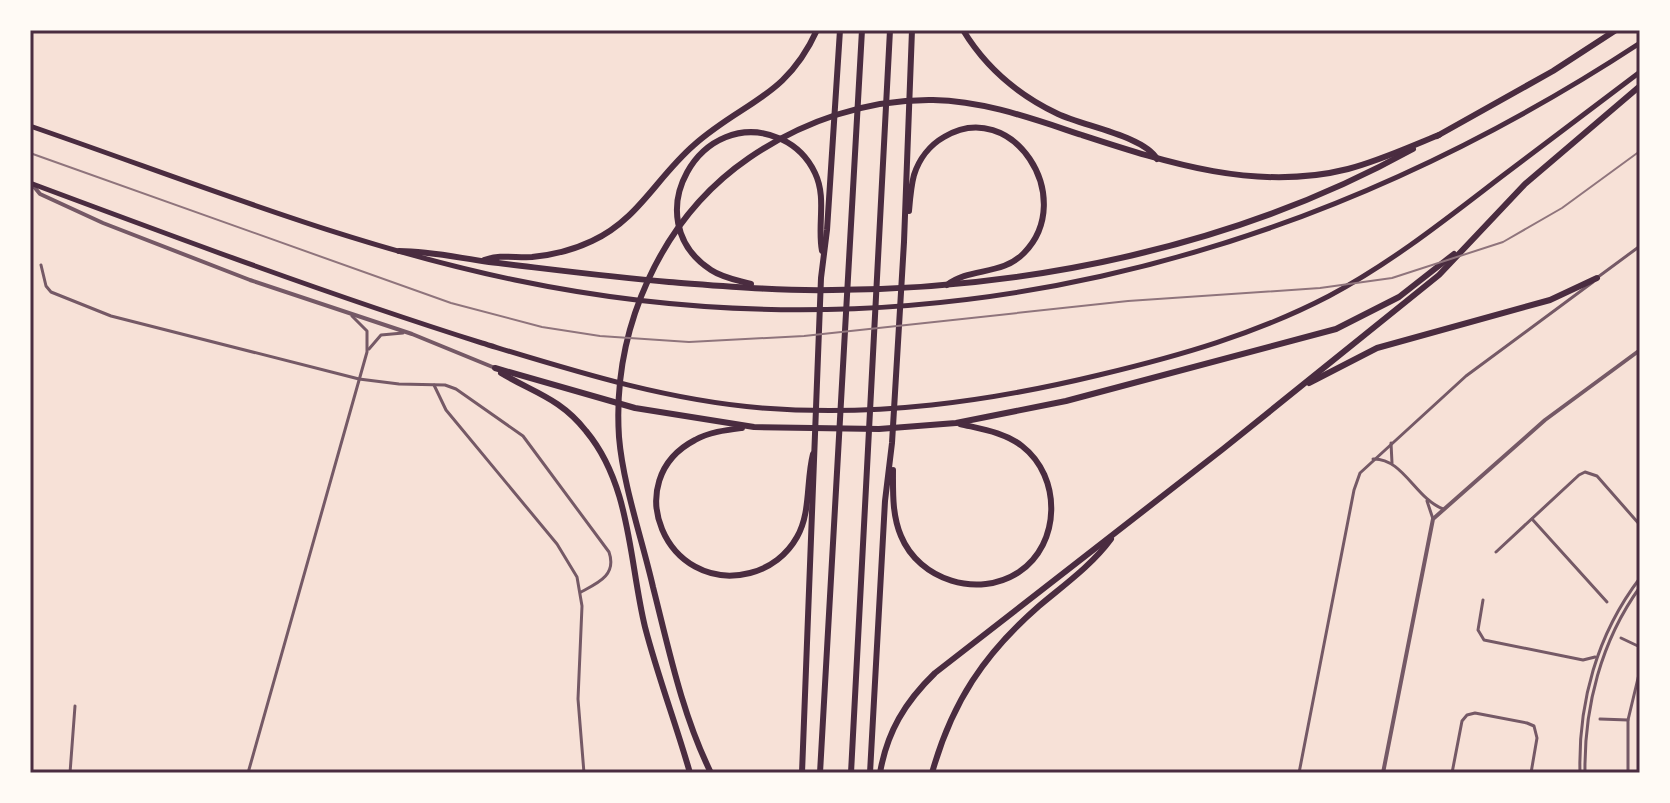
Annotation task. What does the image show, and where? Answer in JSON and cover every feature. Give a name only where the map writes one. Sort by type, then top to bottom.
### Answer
[{"type":"highway","points":[[483,261],[496,256],[530,257],[561,252],[592,241],[620,225],[644,203],[692,146],[780,84],[802,58],[817,30]]},
{"type":"highway","points":[[802,773],[823,260],[840,30]]},
{"type":"highway","points":[[820,773],[862,30]]},
{"type":"highway","points":[[851,773],[890,30]]},
{"type":"highway","points":[[870,773],[885,501],[892,443],[904,242],[912,30]]},
{"type":"highway","points":[[963,30],[986,62],[1021,94],[1059,115],[1145,146],[1157,159]]},
{"type":"highway","points":[[399,251],[426,251],[483,261],[668,282],[799,290],[945,285],[1094,264],[1206,234],[1348,183],[1553,71],[1616,30]]},
{"type":"highway","points":[[30,126],[399,251],[500,277],[603,296],[707,307],[800,310],[931,303],[1061,285],[1147,265],[1286,224],[1367,192],[1480,138],[1640,43]]},
{"type":"highway","points":[[31,183],[402,318],[610,382],[719,403],[803,410],[918,408],[1020,394],[1168,358],[1213,346],[1292,314],[1418,242],[1640,72]]},
{"type":"highway","points":[[880,773],[890,734],[921,687],[1442,273],[1538,172],[1640,86]]},
{"type":"highway","points":[[711,773],[692,732],[677,683],[623,461],[620,389],[632,319],[644,287],[689,215],[720,182],[761,150],[805,127],[868,106],[914,100],[1002,109],[1157,159],[1206,171],[1252,177],[1292,177],[1346,170],[1439,135]]},
{"type":"highway","points":[[904,242],[915,174],[920,161],[940,139],[952,132],[982,129],[1007,137],[1026,153],[1041,177],[1045,202],[1045,214],[1032,244],[1008,266],[959,277],[945,285]]},
{"type":"highway","points":[[766,287],[726,277],[712,270],[694,253],[678,222],[676,197],[690,165],[723,139],[743,133],[765,134],[786,141],[811,164],[820,185],[823,260]]},
{"type":"highway","points":[[495,368],[635,408],[754,427],[916,428],[956,423],[1066,401],[1336,329],[1399,297],[1466,245]]},
{"type":"highway","points":[[1301,386],[1377,348],[1550,300],[1597,278]]},
{"type":"highway","points":[[495,368],[558,403],[584,428],[604,457],[623,508],[651,651],[690,773]]},
{"type":"highway","points":[[892,443],[893,509],[902,540],[910,553],[932,572],[960,584],[1006,579],[1032,561],[1049,529],[1052,511],[1046,477],[1030,454],[1008,437],[956,423]]},
{"type":"highway","points":[[754,427],[719,432],[693,440],[680,449],[661,476],[656,504],[662,532],[678,556],[701,570],[747,574],[772,564],[793,545],[804,520],[809,470],[816,443]]},
{"type":"highway","points":[[932,773],[963,693],[989,655],[1096,556],[1114,533]]},
{"type":"street","points":[[31,183],[40,194],[103,223],[250,280],[412,334],[495,368]]},
{"type":"street","points":[[1299,773],[1355,484],[1360,473],[1468,374],[1640,246]]},
{"type":"street","points":[[41,265],[51,292],[90,309],[359,379],[456,389],[520,432],[609,552],[612,564],[608,574],[581,592]]},
{"type":"street","points":[[248,773],[367,352],[365,327],[343,309]]},
{"type":"street","points":[[367,352],[381,335],[394,332],[412,334]]},
{"type":"street","points":[[1433,519],[1546,418],[1640,350]]},
{"type":"street","points":[[434,385],[446,410],[564,553],[574,570],[581,592],[578,699],[584,773]]},
{"type":"street","points":[[1391,442],[1392,463]]},
{"type":"street","points":[[1373,459],[1392,463],[1427,501],[1443,509]]},
{"type":"street","points":[[1496,552],[1579,475],[1589,472],[1597,476],[1640,525]]},
{"type":"street","points":[[1383,773],[1433,519],[1427,501]]},
{"type":"street","points":[[1532,519],[1607,602]]},
{"type":"street","points":[[1582,773],[1581,742],[1592,670],[1613,619],[1640,578]]},
{"type":"street","points":[[1582,773],[1599,665],[1611,634],[1640,587]]},
{"type":"street","points":[[1483,600],[1478,630],[1484,640],[1583,660],[1596,657]]},
{"type":"street","points":[[1621,638],[1640,647]]},
{"type":"street","points":[[1583,660],[1592,670]]},
{"type":"street","points":[[1628,773],[1628,720],[1640,670]]},
{"type":"street","points":[[70,773],[75,706]]},
{"type":"street","points":[[1452,773],[1462,721],[1467,715],[1475,713],[1534,726],[1537,738],[1531,773]]},
{"type":"street","points":[[1600,719],[1628,720]]},
{"type":"railway","points":[[30,153],[451,303],[542,327],[600,336],[689,342],[804,336],[1128,301],[1320,288],[1392,278],[1503,242],[1562,208],[1640,151]]}]
